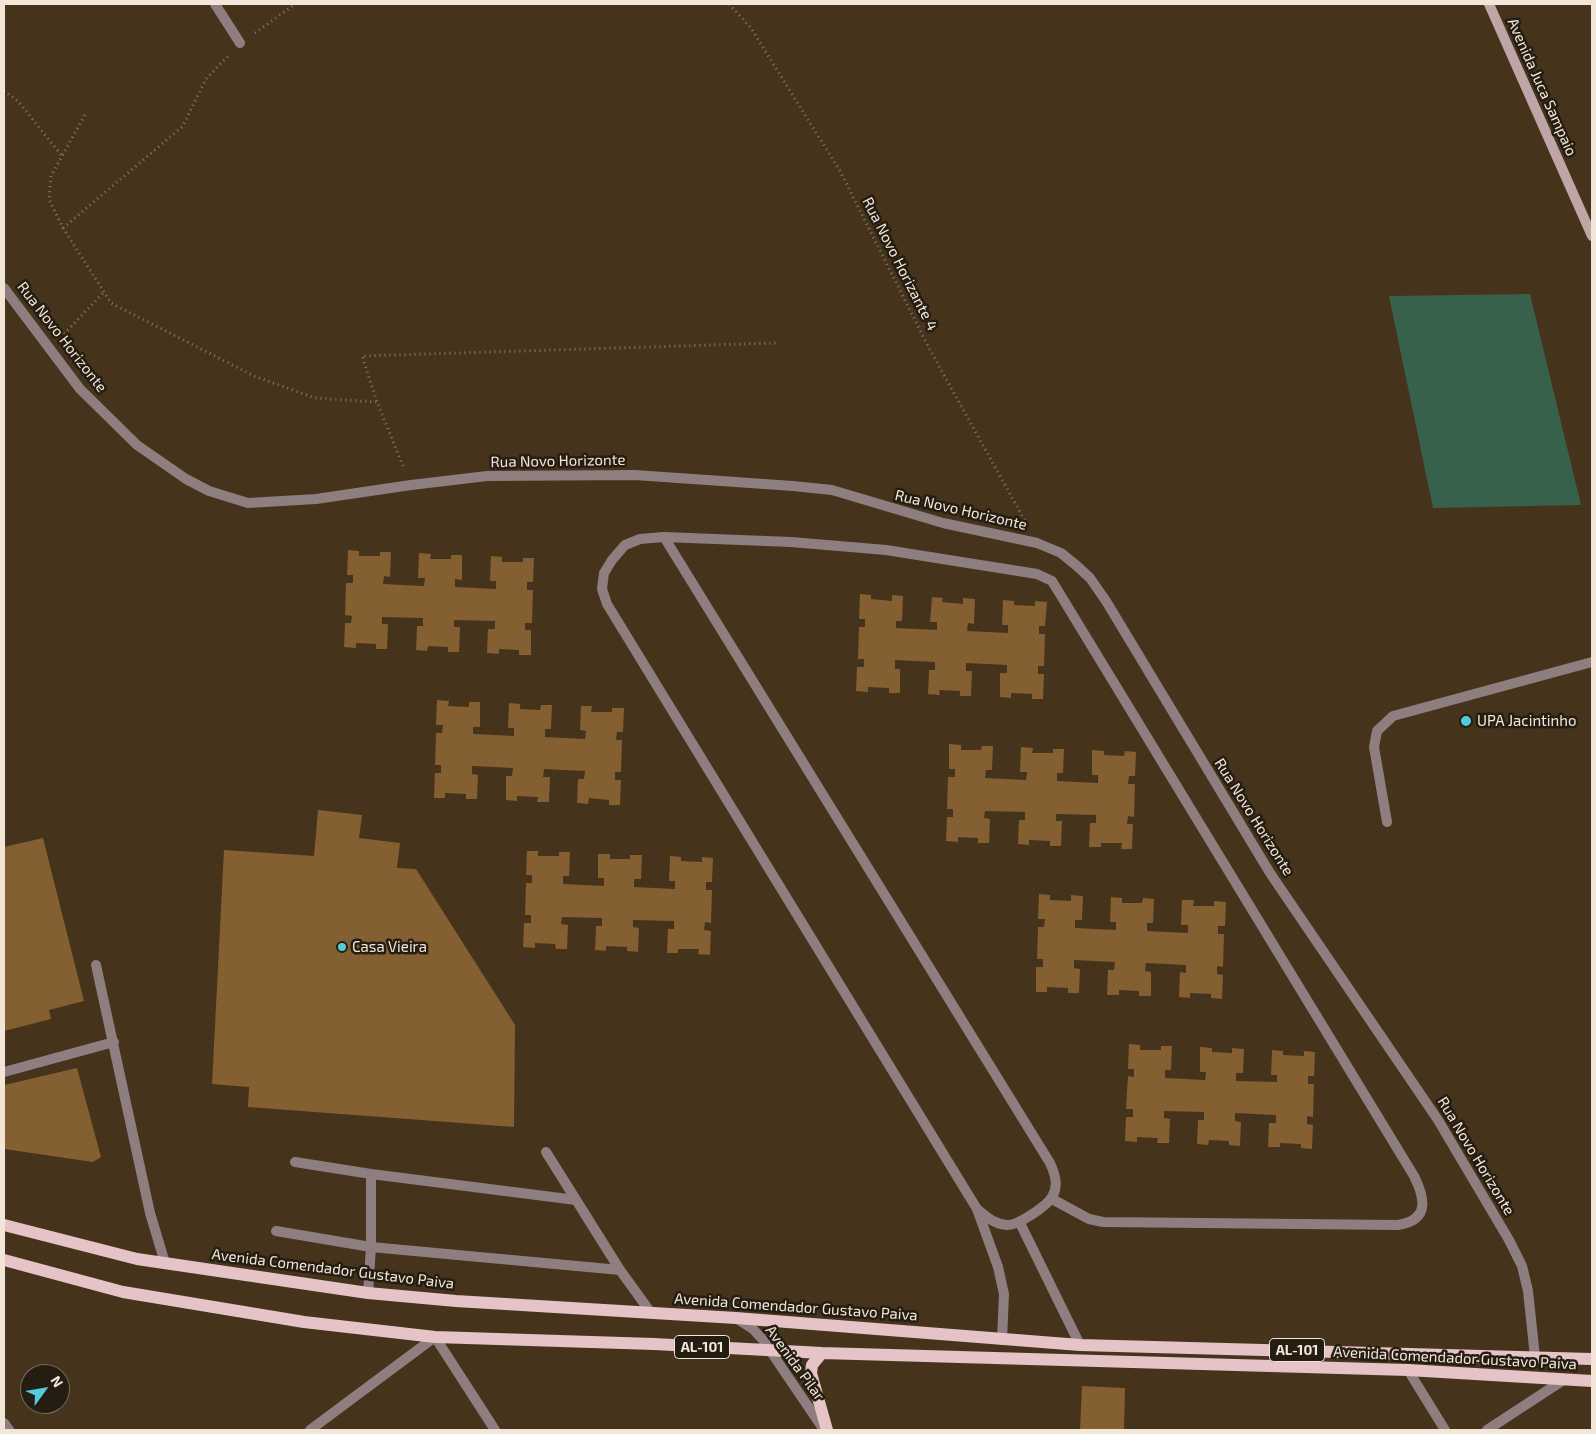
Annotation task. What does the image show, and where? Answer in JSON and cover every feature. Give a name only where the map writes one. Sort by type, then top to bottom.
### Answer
[{"type":"main road","name":"Avenida Juca Sampaio","points":[[1488,4],[1592,236]]},
{"type":"main road","name":"Avenida Comendador Gustavo Paiva","points":[[4,1225],[137,1259],[368,1293],[456,1301],[651,1312],[1080,1345],[1592,1359]]},
{"type":"main road","name":"Avenida Comendador Gustavo Paiva","points":[[4,1260],[123,1292],[304,1322],[435,1337],[654,1344],[822,1353],[1408,1370],[1592,1381]]},
{"type":"main road","points":[[822,1353],[812,1365],[811,1373],[825,1430]]},
{"type":"street","points":[[216,4],[240,43]]},
{"type":"street","name":"Rua Novo Horizonte","points":[[4,288],[80,389],[137,445],[186,479],[209,491],[248,503],[316,499],[487,476],[634,474],[832,490],[943,523],[1037,543],[1061,553],[1090,578],[1270,873],[1438,1120],[1509,1240],[1522,1266],[1528,1291],[1535,1357]]},
{"type":"street","points":[[1002,1340],[1004,1294],[998,1267],[977,1209],[607,604],[602,589],[604,573],[625,545],[640,539],[664,537],[791,542],[886,550],[1037,574],[1052,581],[1414,1176],[1424,1200],[1418,1216],[1412,1222],[1398,1225],[1103,1222],[1089,1219],[1052,1198]]},
{"type":"street","points":[[664,537],[1050,1164],[1055,1175],[1056,1187],[1052,1198],[1020,1223],[1009,1226],[993,1222],[977,1209]]},
{"type":"street","points":[[1387,822],[1374,747],[1376,731],[1393,716],[1592,662]]},
{"type":"street","points":[[96,965],[150,1213],[165,1263]]},
{"type":"street","points":[[4,1072],[114,1042]]},
{"type":"street","points":[[546,1152],[620,1270],[651,1312]]},
{"type":"street","points":[[295,1162],[371,1174],[576,1200]]},
{"type":"street","points":[[368,1293],[371,1247],[371,1174]]},
{"type":"street","points":[[1020,1223],[1080,1345]]},
{"type":"street","points":[[276,1231],[371,1247],[620,1270]]},
{"type":"street","name":"Avenida Pilar","points":[[736,1318],[753,1329],[771,1351],[825,1430]]},
{"type":"street","points":[[310,1430],[435,1337],[495,1430]]},
{"type":"street","points":[[1408,1370],[1445,1430]]},
{"type":"street","points":[[1487,1430],[1565,1379]]},
{"type":"street","points":[[4,1423],[9,1430]]},
{"type":"path","points":[[63,228],[182,127],[206,79],[240,43],[295,4]]},
{"type":"path","name":"Rua Novo Horizante 4","points":[[729,4],[751,28],[840,171],[930,350],[1037,543]]},
{"type":"path","points":[[4,91],[18,101],[62,156]]},
{"type":"path","points":[[85,115],[51,176],[49,199],[63,228],[103,293],[111,302],[254,376],[315,398],[377,402]]},
{"type":"path","points":[[49,348],[103,293]]},
{"type":"path","points":[[411,485],[377,402],[362,356],[776,343]]},
{"type":"green space","points":[[1530,294],[1581,505],[1433,508],[1389,296]]},
{"type":"building","points":[[348,550],[359,551],[359,556],[380,556],[380,552],[391,552],[390,577],[384,576],[383,584],[424,586],[425,578],[418,578],[419,553],[431,554],[430,559],[451,559],[451,555],[462,555],[462,580],[455,579],[455,587],[496,589],[496,581],[490,581],[491,556],[502,557],[502,562],[523,562],[523,558],[534,558],[533,582],[527,582],[527,590],[533,590],[532,623],[525,623],[525,630],[531,630],[531,655],[519,655],[519,650],[499,649],[499,654],[487,653],[488,629],[495,629],[495,621],[454,620],[454,627],[460,627],[459,652],[448,652],[448,647],[428,646],[427,651],[416,650],[417,626],[423,626],[423,618],[382,617],[382,624],[388,624],[387,649],[376,649],[376,644],[356,643],[356,648],[344,647],[345,623],[351,623],[352,616],[345,615],[346,583],[353,583],[353,575],[347,575]]},
{"type":"building","points":[[860,594],[871,595],[871,599],[892,601],[892,595],[903,596],[902,621],[896,621],[896,628],[937,630],[937,622],[930,622],[932,597],[943,598],[942,602],[963,604],[963,598],[975,599],[974,624],[968,623],[967,631],[1008,633],[1008,625],[1002,625],[1003,600],[1014,601],[1014,605],[1035,606],[1035,601],[1047,602],[1045,626],[1039,626],[1039,634],[1045,634],[1044,666],[1038,666],[1038,674],[1044,674],[1043,699],[1032,699],[1032,694],[1011,693],[1011,698],[1000,697],[1000,673],[1007,673],[1007,665],[966,663],[966,671],[972,671],[971,696],[960,696],[960,691],[939,690],[940,695],[928,694],[929,670],[935,670],[935,662],[895,660],[895,669],[900,669],[900,693],[889,693],[889,688],[868,687],[868,692],[856,691],[857,667],[864,667],[864,659],[858,659],[859,627],[865,627],[865,619],[859,619]]},
{"type":"building","points":[[437,700],[449,701],[448,706],[469,707],[469,702],[480,702],[480,727],[473,727],[473,734],[514,736],[514,728],[508,728],[509,703],[520,704],[520,709],[540,710],[541,705],[552,705],[551,729],[545,729],[545,737],[585,739],[586,731],[580,730],[581,706],[592,706],[591,712],[612,712],[612,708],[624,708],[623,732],[617,732],[616,740],[622,740],[621,772],[615,772],[615,780],[621,780],[620,805],[609,805],[609,800],[589,798],[588,804],[577,803],[578,779],[584,779],[585,771],[544,769],[543,777],[550,777],[549,802],[537,802],[538,797],[517,796],[517,801],[506,800],[506,776],[512,776],[513,768],[472,766],[472,774],[478,775],[477,799],[466,799],[466,794],[445,793],[445,798],[434,798],[435,773],[441,773],[441,765],[435,765],[436,733],[442,733],[443,725],[436,725]]},
{"type":"building","points":[[949,744],[961,745],[961,750],[981,750],[982,746],[993,746],[992,770],[986,770],[985,778],[1026,780],[1027,772],[1020,772],[1021,747],[1033,748],[1032,753],[1053,753],[1053,749],[1064,749],[1063,773],[1057,773],[1057,781],[1098,783],[1098,775],[1092,775],[1092,750],[1104,751],[1104,755],[1124,756],[1125,751],[1136,752],[1135,776],[1129,776],[1128,784],[1135,784],[1134,817],[1128,816],[1127,824],[1133,824],[1132,849],[1121,849],[1122,843],[1101,843],[1101,847],[1089,847],[1090,823],[1096,823],[1096,815],[1056,814],[1056,821],[1062,821],[1061,846],[1050,846],[1050,841],[1029,840],[1029,845],[1018,844],[1019,820],[1025,820],[1025,812],[985,811],[984,818],[990,819],[989,843],[978,843],[978,838],[958,837],[958,842],[946,841],[947,817],[953,817],[953,809],[947,809],[948,777],[955,777],[955,769],[949,769]]},
{"type":"building","name":"Casa Vieira","points":[[318,810],[362,815],[359,838],[400,843],[397,868],[416,869],[515,1025],[514,1127],[248,1107],[249,1087],[212,1084],[224,850],[314,856]]},
{"type":"building","points":[[43,838],[84,1001],[49,1010],[51,1019],[4,1031],[4,847]]},
{"type":"building","points":[[527,851],[538,851],[538,856],[559,856],[559,852],[570,852],[569,876],[563,876],[563,884],[604,886],[604,878],[598,878],[598,854],[610,854],[610,859],[630,859],[630,855],[642,855],[641,879],[634,879],[634,887],[675,889],[675,881],[669,881],[670,856],[681,857],[681,861],[702,862],[702,857],[713,858],[712,882],[706,882],[706,890],[712,890],[711,923],[705,922],[704,930],[711,931],[710,955],[698,954],[699,949],[678,949],[678,953],[667,953],[668,929],[674,929],[674,921],[633,920],[633,927],[639,928],[638,952],[627,951],[627,947],[606,946],[606,951],[595,950],[596,926],[602,926],[602,918],[562,917],[561,924],[568,925],[567,949],[556,949],[555,944],[535,943],[535,948],[523,947],[524,923],[531,923],[531,915],[525,915],[526,883],[532,883],[532,875],[526,875]]},
{"type":"building","points":[[1039,894],[1050,895],[1050,900],[1071,901],[1071,895],[1083,896],[1082,920],[1075,920],[1075,928],[1116,930],[1116,922],[1110,922],[1111,897],[1122,898],[1122,903],[1142,903],[1143,898],[1154,899],[1153,923],[1147,923],[1147,931],[1188,933],[1188,925],[1181,925],[1182,900],[1194,900],[1193,906],[1214,906],[1214,901],[1226,902],[1225,926],[1218,926],[1218,934],[1224,934],[1223,967],[1217,966],[1217,974],[1223,975],[1222,999],[1211,998],[1211,994],[1190,993],[1190,998],[1179,997],[1180,972],[1186,973],[1186,965],[1146,963],[1145,971],[1151,972],[1151,996],[1139,996],[1139,991],[1119,990],[1119,995],[1107,995],[1108,970],[1114,970],[1115,962],[1074,960],[1074,968],[1080,969],[1079,993],[1068,993],[1068,988],[1047,987],[1047,992],[1036,992],[1036,967],[1043,967],[1043,959],[1037,959],[1038,927],[1044,927],[1045,919],[1038,919]]},
{"type":"building","points":[[1129,1044],[1140,1045],[1140,1050],[1161,1050],[1161,1046],[1172,1046],[1171,1070],[1165,1070],[1165,1078],[1205,1080],[1206,1072],[1200,1072],[1200,1047],[1212,1048],[1212,1052],[1232,1053],[1232,1048],[1244,1049],[1243,1073],[1236,1073],[1236,1081],[1277,1082],[1277,1075],[1271,1075],[1272,1050],[1283,1051],[1283,1055],[1304,1056],[1304,1051],[1315,1052],[1314,1076],[1308,1076],[1308,1084],[1314,1084],[1313,1117],[1307,1116],[1307,1124],[1313,1125],[1312,1149],[1301,1148],[1301,1144],[1280,1143],[1280,1147],[1268,1147],[1269,1123],[1276,1123],[1276,1115],[1235,1113],[1235,1121],[1241,1122],[1240,1146],[1229,1145],[1229,1141],[1209,1140],[1208,1145],[1197,1144],[1198,1120],[1204,1120],[1204,1112],[1164,1111],[1164,1118],[1170,1119],[1169,1143],[1157,1143],[1158,1138],[1137,1137],[1137,1142],[1125,1141],[1126,1117],[1133,1117],[1133,1109],[1126,1109],[1128,1076],[1134,1077],[1134,1069],[1128,1069]]},
{"type":"building","points":[[77,1068],[101,1157],[93,1162],[4,1149],[4,1085]]},
{"type":"building","points":[[1082,1386],[1125,1388],[1124,1430],[1080,1430]]},
{"type":"place","name":"UPA Jacintinho","points":[[1466,721]]},
{"type":"place","name":"Casa Vieira","points":[[342,947]]}]
